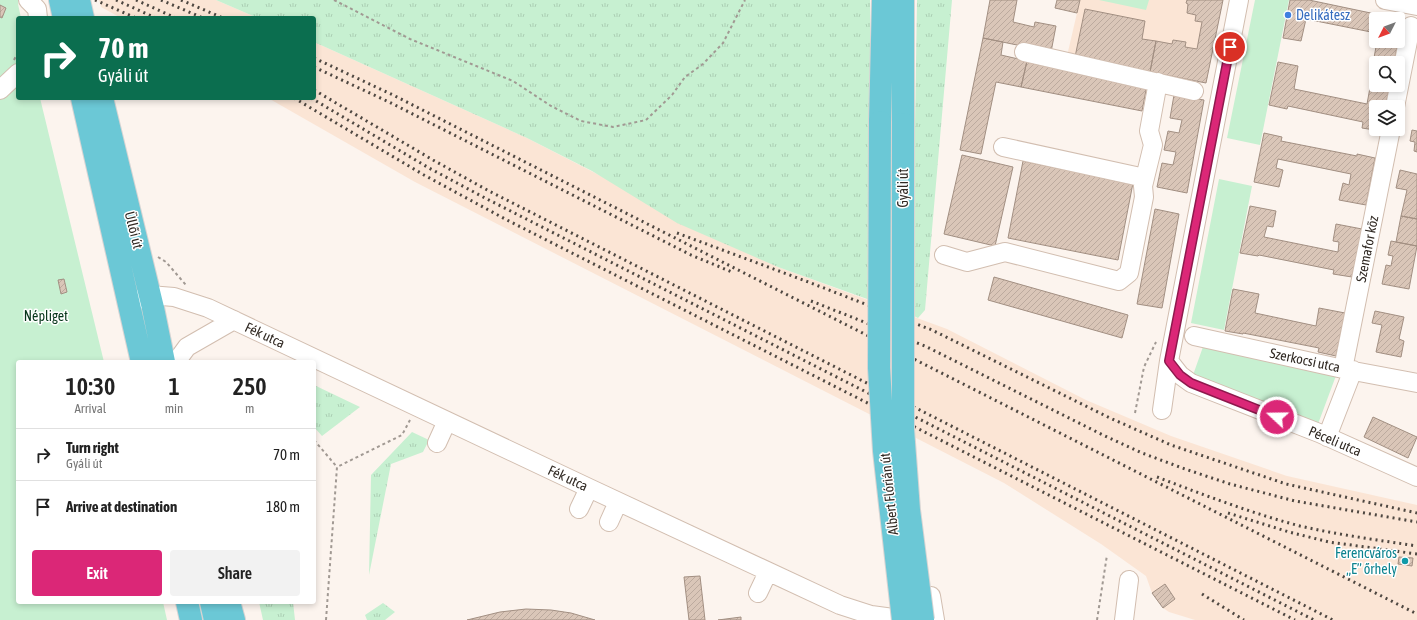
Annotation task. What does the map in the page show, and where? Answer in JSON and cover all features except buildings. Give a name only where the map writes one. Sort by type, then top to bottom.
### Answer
[{"type":"main road","points":[[66,14],[79,0]]},
{"type":"main road","name":"Gyáli út","points":[[879,368],[880,122],[883,0]]},
{"type":"main road","name":"Gyáli út","points":[[903,0],[903,376]]},
{"type":"main road","name":"Üllői út","points":[[82,100],[142,360]]},
{"type":"main road","name":"Üllői út","points":[[102,100],[164,360]]},
{"type":"main road","name":"Albert Flórián út","points":[[879,368],[884,451],[903,620]]},
{"type":"main road","name":"Albert Flórián út","points":[[903,376],[903,429],[908,495],[923,620]]},
{"type":"main road","points":[[187,604],[191,620]]},
{"type":"main road","points":[[211,604],[215,620]]},
{"type":"main road","points":[[230,604],[234,620]]},
{"type":"street","points":[[28,0],[37,9],[38,16]]},
{"type":"street","points":[[1162,410],[1169,361],[1239,0]]},
{"type":"street","points":[[1385,0],[1417,6]]},
{"type":"street","points":[[1396,100],[1411,26]]},
{"type":"street","points":[[1024,52],[1194,90]]},
{"type":"street","points":[[944,255],[967,262],[1005,252],[1120,281],[1129,273],[1144,197],[1143,186],[1153,145],[1149,131],[1158,82]]},
{"type":"street","name":"Szemafor köz","points":[[1327,437],[1348,370],[1390,136]]},
{"type":"street","points":[[1003,147],[1145,178]]},
{"type":"street","name":"Fék utca","points":[[129,304],[151,302],[208,308],[618,502],[840,605],[871,615],[908,620]]},
{"type":"street","name":"Fék utca","points":[[178,360],[188,348],[234,320]]},
{"type":"street","name":"Szerkocsi utca","points":[[1194,336],[1348,370],[1417,382]]},
{"type":"street","name":"Péceli utca","points":[[1169,361],[1180,375],[1191,383],[1327,437],[1417,477]]},
{"type":"street","points":[[437,443],[447,421]]},
{"type":"street","points":[[579,509],[589,488]]},
{"type":"street","points":[[609,522],[618,502]]},
{"type":"street","points":[[758,593],[768,572]]},
{"type":"street","points":[[1124,620],[1129,580]]},
{"type":"street","points":[[930,596],[935,620]]},
{"type":"path","points":[[334,0],[410,40],[513,81],[551,106],[581,121],[613,127],[646,120],[672,95],[685,77],[703,64],[723,43],[745,0]]},
{"type":"path","points":[[1135,413],[1144,367]]},
{"type":"path","points":[[337,467],[402,435],[417,407]]},
{"type":"path","points":[[316,442],[337,467],[326,620]]},
{"type":"path","points":[[1097,620],[1107,555]]},
{"type":"shaded area","points":[[99,0],[216,0],[253,16],[117,16],[101,7]]},
{"type":"shaded area","points":[[1080,0],[1223,0],[1206,83],[1067,56]]},
{"type":"shaded area","points":[[316,43],[527,138],[778,267],[947,329],[1086,400],[1171,436],[1287,476],[1417,505],[1417,620],[1195,620],[1169,612],[1163,608],[1175,599],[1165,584],[1152,593],[1146,576],[1101,544],[1004,483],[415,182],[272,100],[316,100]]},
{"type":"green space","name":"Népliget","points":[[0,0],[19,0],[18,4],[21,16],[16,16],[16,100],[40,100],[104,360],[16,360],[16,604],[163,604],[167,620],[0,620]]},
{"type":"green space","points":[[216,0],[870,0],[870,300],[778,267],[677,223],[592,171],[527,138],[316,43],[316,16],[253,16]]},
{"type":"green space","points":[[917,0],[952,0],[925,310],[918,318],[912,315]]},
{"type":"green space","points":[[1099,0],[1149,0],[1146,10]]},
{"type":"green space","points":[[1255,0],[1289,0],[1260,145],[1227,138]]},
{"type":"green space","points":[[1219,179],[1252,186],[1224,330],[1191,323]]},
{"type":"green space","points":[[1204,344],[1337,373],[1318,424],[1193,375]]},
{"type":"green space","points":[[316,386],[360,407],[322,436],[316,429]]},
{"type":"green space","points":[[412,432],[429,440],[423,452],[391,464],[369,575],[371,475]]},
{"type":"green space","points":[[383,603],[395,612],[385,620],[367,620],[365,615]]},
{"type":"green space","points":[[259,604],[293,604],[295,620],[263,620]]},
{"type":"railway","points":[[95,0],[131,16]]},
{"type":"railway","points":[[116,0],[152,16]]},
{"type":"railway","points":[[136,0],[172,16]]},
{"type":"railway","points":[[161,0],[198,16]]},
{"type":"railway","points":[[181,0],[218,16]]},
{"type":"railway","points":[[316,59],[393,95],[1417,614]]},
{"type":"railway","points":[[316,68],[389,102],[691,255],[732,272]]},
{"type":"railway","points":[[316,91],[489,191],[1333,620]]},
{"type":"railway","points":[[297,100],[424,175],[507,220],[1295,620]]},
{"type":"railway","points":[[314,100],[429,168],[485,198],[1314,620]]},
{"type":"railway","points":[[677,233],[932,330],[1110,418],[1171,445],[1286,484],[1417,513]]},
{"type":"railway","points":[[811,301],[925,346],[1103,435],[1142,453],[1185,469],[1230,484],[1295,501],[1417,522]]},
{"type":"railway","points":[[1157,477],[1246,510],[1300,526],[1344,535],[1417,546]]},
{"type":"railway","points":[[1228,513],[1289,532],[1329,542],[1417,554]]},
{"type":"railway","points":[[1202,594],[1244,620]]},
{"type":"place","name":"Delikátesz","points":[[1288,15]]},
{"type":"place","name":"Ferencváros „E” őrhely","points":[[1405,561]]},
{"type":"route","points":[[1230,47],[1169,361],[1180,375],[1191,383],[1277,417]]}]
